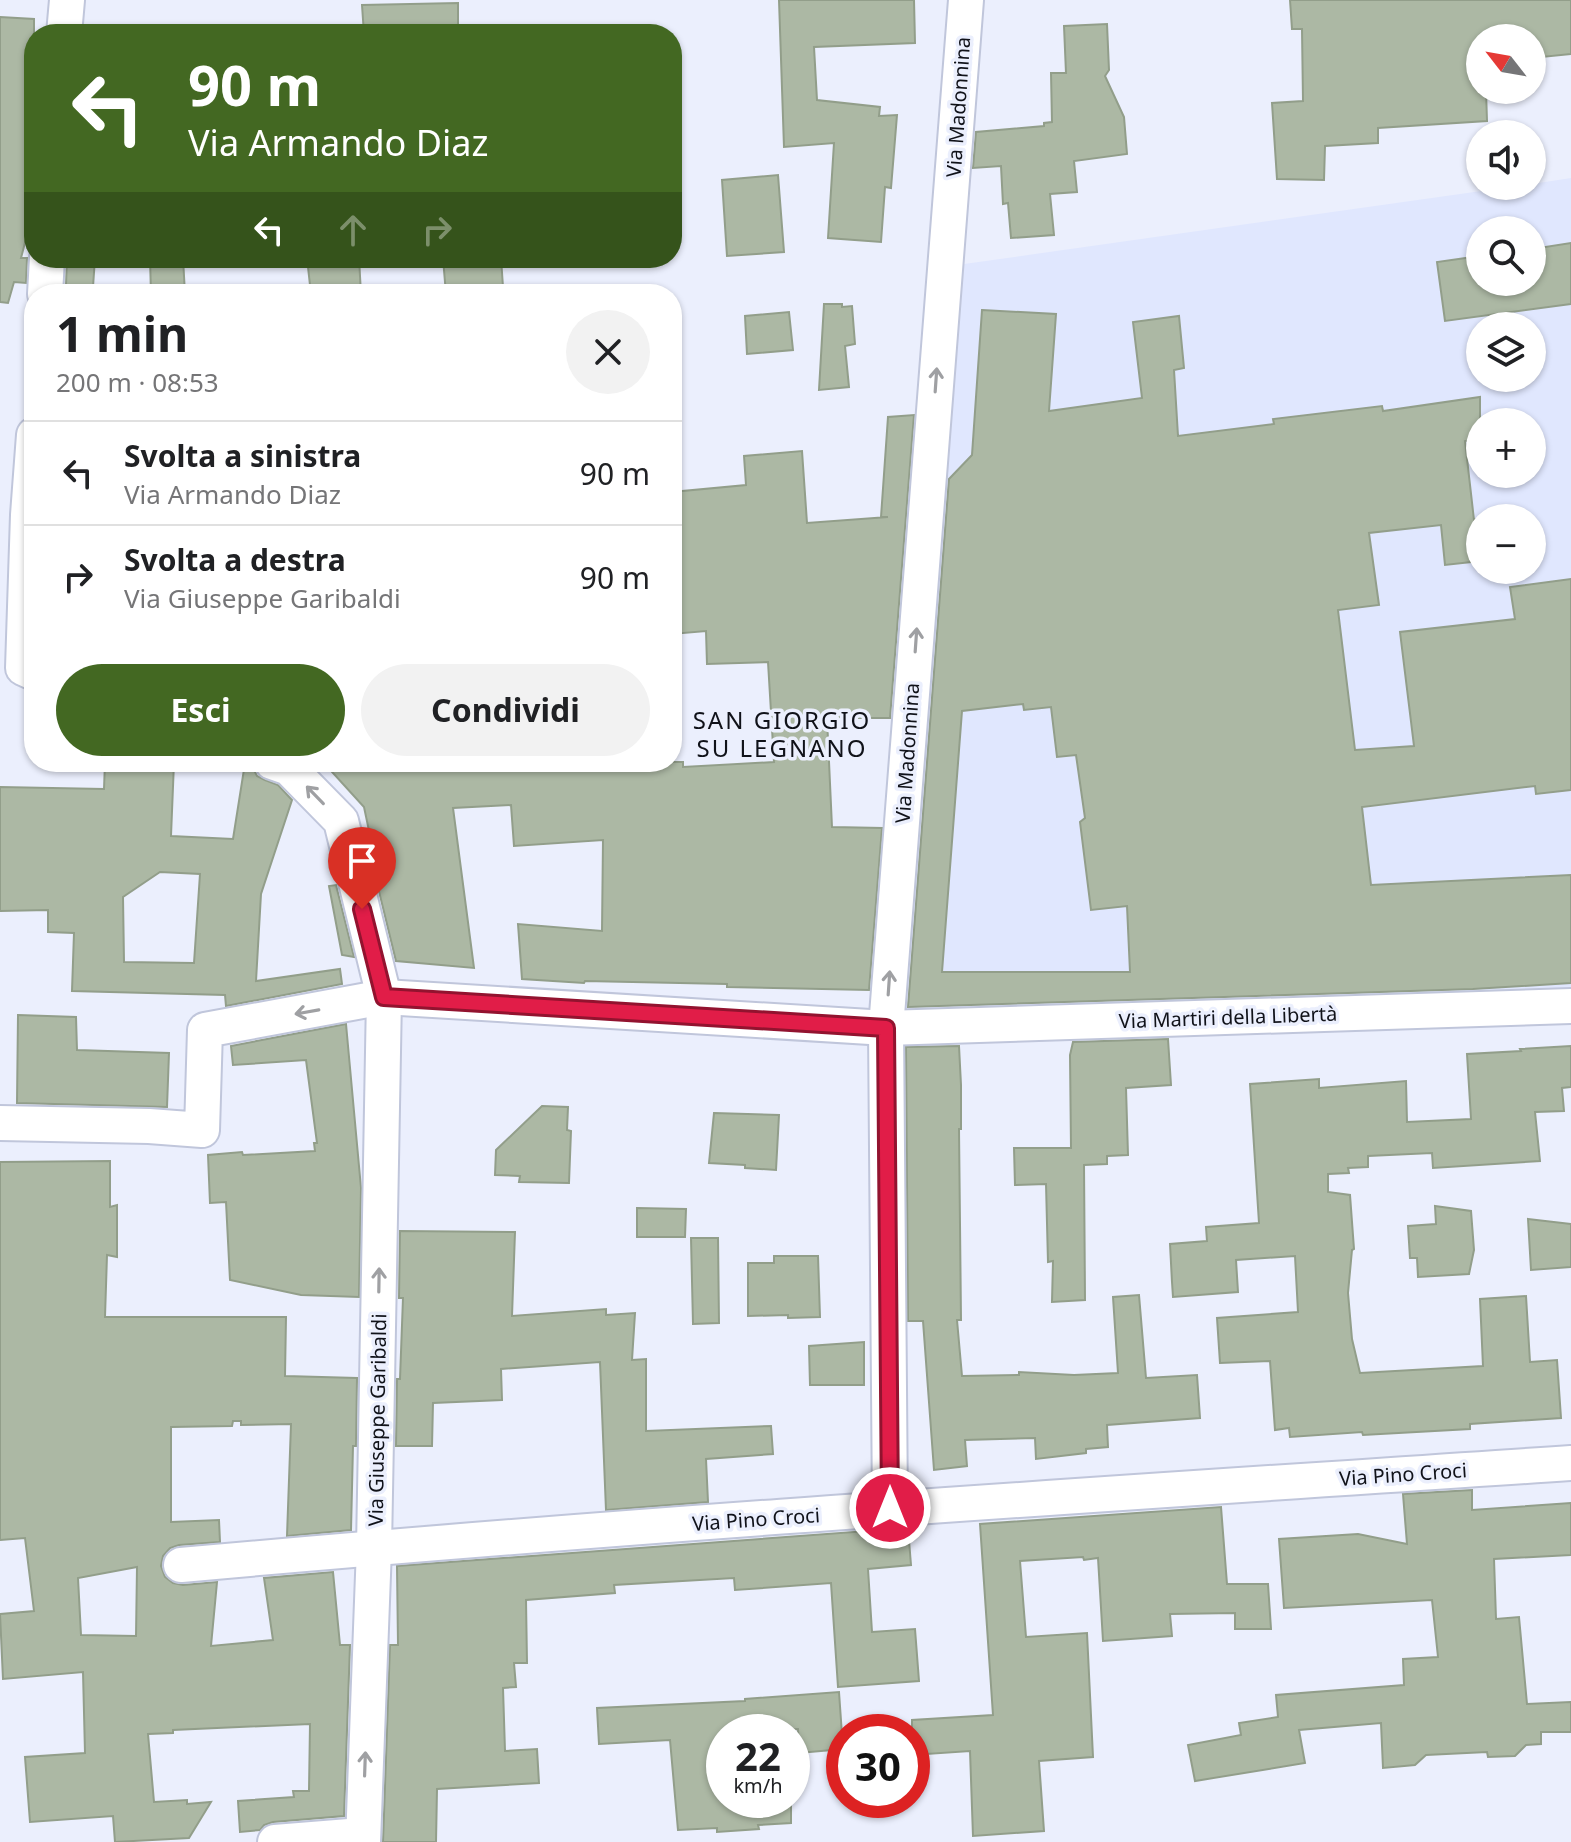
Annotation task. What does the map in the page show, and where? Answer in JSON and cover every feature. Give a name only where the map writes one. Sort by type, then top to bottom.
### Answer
[{"type":"street","points":[[65,24],[67,0]]},
{"type":"street","name":"Via Madonnina","points":[[890,1508],[886,1028],[966,0]]},
{"type":"street","points":[[24,475],[14,515],[24,626]]},
{"type":"street","name":"Via Giuseppe Garibaldi","points":[[293,772],[341,821],[384,997],[374,1548],[362,1839]]},
{"type":"street","points":[[0,1123],[202,1130],[205,1030],[384,997]]},
{"type":"street","name":"Via Martiri della Libertà","points":[[384,997],[886,1028],[1571,1006]]},
{"type":"street","name":"Via Pino Croci","points":[[181,1565],[890,1508],[1571,1463]]},
{"type":"street","points":[[275,1842],[362,1839]]},
{"type":"shaded area","points":[[1571,178],[1571,995],[892,1021],[957,265],[1466,193],[1466,200],[1546,200],[1546,182]]},
{"type":"building","points":[[779,0],[914,0],[915,43],[814,47],[817,100],[880,107],[879,116],[897,115],[891,188],[885,187],[881,242],[828,238],[834,143],[784,147]]},
{"type":"building","points":[[1290,0],[1571,0],[1571,54],[1546,57],[1546,24],[1466,24],[1466,104],[1486,104],[1487,120],[1378,128],[1378,143],[1325,146],[1324,180],[1277,179],[1272,103],[1303,101],[1302,29],[1292,29]]},
{"type":"building","points":[[458,3],[458,24],[363,24],[362,5]]},
{"type":"building","points":[[0,17],[34,19],[34,24],[24,24],[24,246],[21,258],[24,258],[24,268],[27,268],[26,283],[14,282],[8,303],[0,302]]},
{"type":"building","points":[[1107,24],[1109,70],[1105,76],[1124,117],[1127,154],[1074,161],[1077,192],[1050,194],[1054,235],[1011,238],[1008,203],[1003,204],[1001,166],[973,168],[976,132],[1044,126],[1044,123],[1052,122],[1051,73],[1066,73],[1064,26]]},
{"type":"building","points":[[778,175],[784,252],[727,256],[722,180]]},
{"type":"building","points":[[1571,243],[1571,304],[1512,312],[1466,312],[1466,318],[1445,321],[1437,262],[1466,258],[1466,296],[1546,296],[1546,247]]},
{"type":"building","points":[[67,268],[94,268],[93,284],[66,284]]},
{"type":"building","points":[[150,268],[184,268],[184,284],[151,284]]},
{"type":"building","points":[[308,268],[360,268],[360,284],[310,284]]},
{"type":"building","points":[[444,268],[502,268],[503,284],[445,284]]},
{"type":"building","points":[[824,304],[852,306],[855,344],[845,346],[849,387],[819,390]]},
{"type":"building","points":[[982,310],[1056,314],[1049,411],[1142,398],[1133,322],[1179,316],[1184,368],[1174,370],[1178,436],[1274,424],[1273,419],[1382,406],[1383,411],[1480,397],[1480,408],[1466,408],[1466,488],[1470,488],[1472,504],[1466,504],[1466,563],[1445,565],[1441,525],[1369,533],[1379,605],[1338,610],[1355,750],[1414,746],[1400,632],[1515,619],[1510,587],[1571,579],[1571,790],[1536,794],[1535,786],[1362,807],[1371,885],[1571,875],[1571,983],[1473,989],[908,1007],[949,479],[972,455]],"holes":[[[1023,704],[1024,710],[1051,707],[1057,757],[1076,755],[1085,818],[1080,822],[1091,910],[1127,906],[1130,972],[942,972],[962,711]]]},
{"type":"building","points":[[789,312],[793,350],[747,354],[745,316]]},
{"type":"building","points":[[914,415],[890,718],[827,718],[832,827],[882,828],[869,990],[522,979],[518,924],[602,931],[603,840],[514,846],[511,805],[453,808],[474,968],[396,961],[376,879],[379,878],[364,807],[332,772],[682,772],[682,762],[683,767],[774,762],[768,662],[707,664],[706,631],[682,633],[682,491],[746,485],[744,456],[802,451],[807,523],[888,517],[881,517],[888,417]]},
{"type":"building","points":[[105,772],[174,772],[171,836],[233,839],[244,772],[255,772],[257,776],[278,785],[292,800],[261,894],[256,981],[340,969],[342,984],[226,1006],[225,995],[72,991],[74,933],[48,932],[48,910],[0,911],[0,787],[104,789]],"holes":[[[160,872],[200,874],[194,963],[124,962],[123,897]]]},
{"type":"building","points":[[336,885],[354,957],[342,955],[329,886]]},
{"type":"building","points":[[18,1015],[76,1017],[77,1050],[169,1053],[167,1107],[17,1103]]},
{"type":"building","points":[[346,1024],[361,1188],[359,1297],[301,1295],[230,1280],[226,1202],[210,1203],[208,1155],[315,1151],[314,1143],[317,1143],[306,1060],[233,1065],[231,1046]]},
{"type":"building","points":[[1168,1039],[1171,1085],[1126,1088],[1128,1155],[1107,1156],[1107,1164],[1084,1165],[1085,1300],[1052,1302],[1053,1261],[1048,1262],[1046,1184],[1015,1185],[1014,1148],[1071,1148],[1070,1055],[1073,1042]]},
{"type":"building","points":[[959,1046],[961,1320],[957,1320],[962,1376],[1019,1375],[1019,1372],[1074,1375],[1118,1373],[1113,1297],[1139,1295],[1146,1378],[1197,1375],[1200,1418],[1107,1425],[1108,1447],[1036,1459],[1035,1438],[965,1440],[967,1466],[934,1470],[923,1321],[908,1321],[906,1047]]},
{"type":"building","points":[[1571,1046],[1571,1087],[1562,1088],[1564,1111],[1535,1112],[1540,1161],[1433,1168],[1432,1153],[1368,1156],[1368,1167],[1348,1168],[1349,1173],[1328,1174],[1328,1192],[1350,1195],[1354,1249],[1348,1293],[1352,1339],[1360,1373],[1483,1366],[1480,1299],[1526,1296],[1530,1362],[1557,1360],[1561,1418],[1470,1424],[1470,1429],[1363,1435],[1362,1432],[1290,1437],[1289,1428],[1275,1430],[1270,1361],[1220,1363],[1217,1318],[1298,1312],[1295,1256],[1236,1260],[1238,1292],[1173,1297],[1170,1244],[1207,1241],[1206,1227],[1259,1223],[1250,1084],[1319,1079],[1319,1088],[1406,1081],[1407,1122],[1471,1119],[1467,1054]]},
{"type":"building","points":[[542,1106],[568,1107],[567,1130],[571,1131],[569,1183],[519,1182],[520,1176],[495,1175],[496,1150]]},
{"type":"building","points":[[714,1113],[779,1115],[776,1170],[709,1163]]},
{"type":"building","points":[[110,1161],[110,1207],[117,1205],[117,1257],[107,1255],[105,1317],[286,1317],[285,1376],[357,1378],[351,1530],[287,1536],[291,1424],[241,1425],[241,1421],[233,1421],[232,1426],[171,1427],[171,1522],[219,1520],[220,1542],[170,1548],[163,1556],[161,1566],[165,1577],[173,1583],[217,1582],[211,1646],[273,1640],[264,1578],[333,1572],[340,1645],[350,1645],[344,1816],[273,1822],[260,1830],[240,1832],[238,1801],[294,1797],[293,1791],[309,1791],[310,1724],[173,1730],[173,1733],[148,1734],[154,1802],[211,1802],[189,1838],[115,1842],[113,1816],[30,1822],[25,1757],[85,1753],[83,1672],[3,1679],[0,1614],[34,1611],[25,1538],[0,1540],[0,1162]],"holes":[[[137,1567],[136,1636],[81,1635],[78,1578]]]},
{"type":"building","points":[[1435,1206],[1471,1211],[1474,1250],[1469,1274],[1418,1277],[1417,1258],[1410,1258],[1408,1226],[1436,1224]]},
{"type":"building","points":[[637,1208],[686,1209],[685,1237],[637,1237]]},
{"type":"building","points":[[1528,1219],[1571,1224],[1571,1267],[1531,1270]]},
{"type":"building","points":[[400,1231],[515,1232],[512,1316],[606,1309],[606,1315],[635,1313],[632,1360],[646,1359],[646,1431],[771,1426],[773,1454],[706,1459],[708,1502],[606,1510],[600,1362],[501,1369],[502,1400],[433,1403],[432,1446],[396,1446],[403,1298],[399,1298]]},
{"type":"building","points":[[691,1238],[718,1238],[719,1323],[693,1324]]},
{"type":"building","points":[[774,1256],[818,1256],[820,1317],[748,1316],[748,1263],[774,1263]]},
{"type":"building","points":[[864,1342],[864,1385],[810,1385],[809,1346]]},
{"type":"building","points":[[1472,1490],[1472,1510],[1571,1503],[1571,1555],[1494,1559],[1496,1619],[1519,1617],[1527,1704],[1571,1702],[1571,1732],[1541,1732],[1541,1744],[1526,1745],[1515,1756],[1488,1757],[1487,1752],[1426,1755],[1415,1765],[1383,1768],[1381,1723],[1299,1730],[1305,1763],[1195,1781],[1188,1745],[1241,1735],[1239,1723],[1278,1717],[1276,1695],[1404,1685],[1403,1659],[1438,1657],[1432,1600],[1284,1608],[1279,1539],[1358,1534],[1407,1544],[1403,1494]]},
{"type":"building","points":[[1221,1507],[1227,1584],[1268,1584],[1271,1629],[1235,1629],[1235,1613],[1170,1614],[1172,1636],[1103,1641],[1098,1558],[1020,1561],[1026,1637],[1087,1633],[1093,1757],[1039,1761],[1044,1831],[973,1836],[970,1751],[930,1754],[930,1719],[993,1715],[980,1524]]},
{"type":"building","points":[[908,1528],[911,1565],[868,1569],[872,1632],[915,1629],[919,1681],[838,1687],[831,1583],[735,1590],[734,1578],[614,1585],[615,1593],[526,1600],[527,1663],[514,1663],[516,1687],[503,1688],[505,1751],[537,1749],[539,1783],[437,1789],[436,1842],[383,1842],[390,1645],[398,1645],[397,1566]]},
{"type":"building","points":[[839,1692],[841,1714],[826,1714],[826,1751],[810,1752],[810,1714],[706,1714],[706,1818],[791,1818],[791,1823],[717,1832],[717,1828],[678,1830],[670,1740],[599,1744],[597,1708]]},
{"type":"district","name":"SAN GIORGIO SU LEGNANO","points":[[782,733]]},
{"type":"route","points":[[362,909],[384,997],[886,1028],[890,1508]]}]
